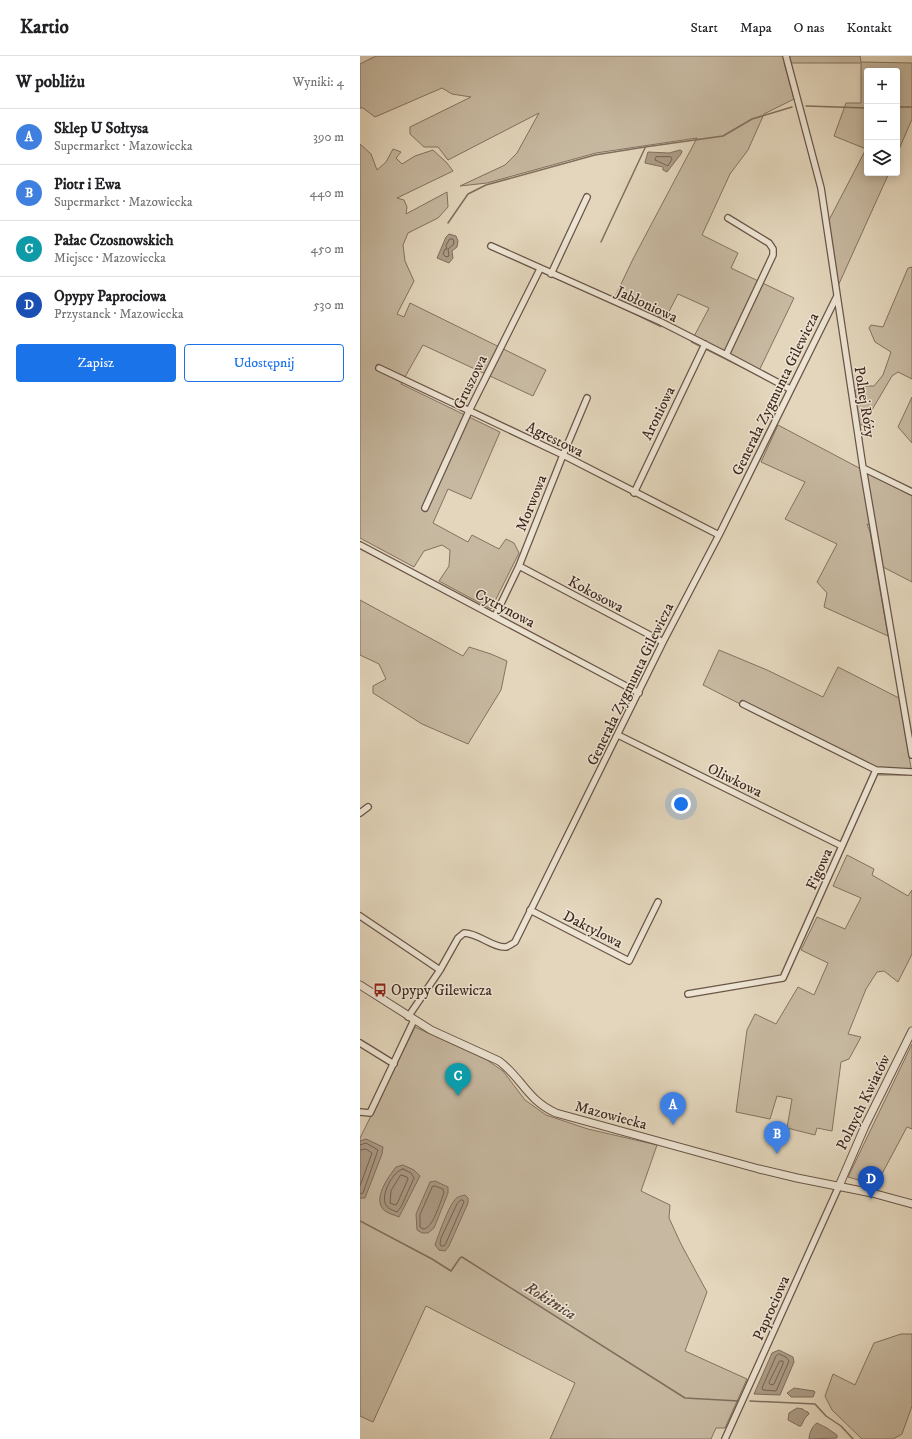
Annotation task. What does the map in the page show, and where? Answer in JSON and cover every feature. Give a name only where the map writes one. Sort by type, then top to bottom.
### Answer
[{"type":"street","name":"Polnej Róży","points":[[786,56],[821,188],[863,468],[912,755]]},
{"type":"street","points":[[551,274],[587,197]]},
{"type":"street","points":[[726,355],[773,255],[773,249],[769,243],[728,218]]},
{"type":"street","name":"Jabłoniowa","points":[[491,246],[661,322],[790,389]]},
{"type":"street","name":"Gruszowa","points":[[425,508],[469,411],[540,269]]},
{"type":"street","name":"Generała Zygmunta Gilewicza","points":[[360,1112],[370,1113],[394,1064],[411,1019],[458,938],[464,933],[471,933],[499,946],[507,947],[515,942],[618,735],[662,642],[719,536],[837,296]]},
{"type":"street","name":"Aroniowa","points":[[634,492],[705,344]]},
{"type":"street","name":"Agrestowa","points":[[379,368],[563,456],[719,536]]},
{"type":"street","name":"Morwowa","points":[[495,616],[519,566],[587,398]]},
{"type":"street","points":[[863,468],[911,490]]},
{"type":"street","name":"Cytrynowa","points":[[360,545],[639,692]]},
{"type":"street","name":"Kokosowa","points":[[519,566],[662,642]]},
{"type":"street","points":[[743,704],[876,770],[912,772]]},
{"type":"street","name":"Oliwkowa","points":[[618,735],[842,846]]},
{"type":"street","name":"Figowa","points":[[688,994],[783,978],[876,770]]},
{"type":"street","points":[[360,813],[368,807]]},
{"type":"street","name":"Daktylowa","points":[[530,910],[629,961],[658,902]]},
{"type":"street","points":[[360,916],[440,970]]},
{"type":"street","name":"Mazowiecka","points":[[360,985],[411,1019],[452,1041],[499,1061],[538,1103],[556,1113],[797,1178],[884,1196],[912,1204]]},
{"type":"street","name":"Polnych Kwiatów","points":[[839,1186],[862,1132],[912,1031]]},
{"type":"street","points":[[360,1043],[394,1064]]},
{"type":"street","name":"Paprociowa","points":[[725,1439],[839,1186]]},
{"type":"shaded area","points":[[376,56],[860,56],[861,62],[912,63],[912,119],[900,147],[900,68],[864,68],[864,148],[834,136],[846,103],[861,103],[861,63],[784,63],[794,99],[764,114],[748,150],[730,174],[702,235],[738,253],[731,268],[794,298],[757,375],[691,342],[709,308],[678,294],[661,327],[612,303],[633,259],[697,138],[596,153],[487,183],[460,186],[505,165],[517,153],[539,113],[448,160],[438,147],[424,147],[410,134],[410,127],[471,97],[452,94],[442,88],[375,117],[363,108],[360,108],[360,64]]},
{"type":"shaded area","points":[[360,144],[371,154],[377,170],[386,162],[393,149],[401,152],[396,158],[402,164],[415,156],[433,150],[453,171],[397,198],[404,200],[407,207],[406,214],[447,192],[448,207],[438,218],[408,233],[403,245],[405,261],[414,281],[397,314],[404,317],[410,303],[546,370],[533,396],[423,345],[401,384],[500,432],[471,499],[448,489],[433,523],[468,542],[472,535],[499,549],[506,539],[514,543],[519,553],[491,609],[439,581],[449,566],[450,550],[442,545],[424,551],[414,567],[360,538]]},
{"type":"shaded area","points":[[864,153],[864,176],[888,176],[838,286],[829,220]]},
{"type":"shaded area","points":[[912,267],[912,379],[898,372],[892,376],[863,425],[859,425],[855,391],[860,386],[874,386],[883,375],[891,352],[875,342],[869,328],[871,325],[883,327],[908,268]]},
{"type":"shaded area","points":[[912,397],[912,443],[898,427]]},
{"type":"shaded area","points":[[778,425],[912,496],[912,582],[883,567],[876,527],[867,524],[870,532],[888,636],[824,607],[827,593],[817,582],[837,544],[785,519],[805,482],[761,462]]},
{"type":"shaded area","points":[[360,600],[463,656],[469,647],[507,661],[501,690],[468,744],[422,724],[373,693],[373,686],[386,679],[379,664],[360,655]]},
{"type":"shaded area","points":[[719,650],[767,670],[823,697],[838,667],[899,698],[911,768],[907,775],[879,775],[703,685]]},
{"type":"shaded area","points":[[847,855],[874,869],[872,875],[908,896],[912,890],[912,954],[898,982],[884,971],[877,972],[866,989],[848,1034],[861,1037],[849,1059],[841,1062],[832,1131],[817,1128],[815,1135],[787,1128],[792,1099],[777,1096],[770,1119],[736,1112],[747,1030],[755,1014],[776,1024],[798,987],[814,995],[828,963],[801,950],[817,917],[845,929],[861,898],[833,886]]},
{"type":"shaded area","points":[[415,1027],[487,1060],[503,1071],[525,1100],[546,1115],[588,1129],[657,1145],[641,1191],[670,1205],[669,1218],[681,1244],[707,1292],[685,1351],[747,1379],[725,1428],[716,1428],[711,1439],[550,1439],[575,1383],[426,1306],[373,1422],[360,1416],[360,1138]]},
{"type":"shaded area","points":[[912,1044],[912,1129],[907,1127],[876,1185],[848,1177]]},
{"type":"shaded area","points":[[901,1334],[912,1334],[912,1406],[902,1434],[893,1439],[862,1439],[832,1410],[825,1396],[833,1374],[855,1385],[874,1343]]},
{"type":"water","points":[[680,150],[682,151],[681,154],[667,172],[663,170],[663,167],[645,163],[648,152],[669,153]]},
{"type":"water","points":[[449,234],[456,236],[458,241],[457,247],[452,251],[453,258],[449,263],[437,258],[446,237]]},
{"type":"water","points":[[366,1139],[383,1147],[382,1154],[365,1198],[360,1198],[360,1141]]},
{"type":"water","points":[[403,1165],[414,1170],[420,1176],[399,1217],[385,1211],[381,1206],[380,1195],[389,1176],[396,1167]]},
{"type":"water","points":[[435,1181],[448,1187],[448,1193],[434,1228],[428,1233],[422,1233],[417,1230],[416,1214],[430,1182]]},
{"type":"water","points":[[465,1195],[468,1198],[468,1203],[449,1246],[445,1251],[439,1250],[435,1245],[443,1222],[456,1199]]},
{"type":"water","points":[[779,1350],[793,1357],[794,1362],[780,1395],[754,1394],[772,1353]]},
{"type":"water","points":[[794,1388],[815,1392],[813,1397],[791,1397],[787,1393]]},
{"type":"water","points":[[797,1408],[803,1409],[809,1414],[801,1426],[788,1420],[789,1413]]},
{"type":"water","points":[[817,1423],[837,1435],[837,1438],[809,1439],[811,1430]]},
{"type":"waterway","points":[[806,106],[864,108]]},
{"type":"waterway","points":[[448,223],[468,194],[486,185],[595,155],[723,136],[752,119],[792,107]]},
{"type":"waterway","points":[[900,107],[912,107]]},
{"type":"waterway","points":[[601,242],[645,148]]},
{"type":"waterway","name":"Rokitnica","points":[[360,1221],[432,1259],[451,1271],[462,1257],[685,1398],[739,1401]]},
{"type":"waterway","name":"Rokitnica","points":[[750,1401],[815,1404],[826,1416],[841,1426],[853,1439]]},
{"type":"place","name":"Opypy Gilewicza","points":[[380,990]]},
{"type":"place","name":"Pałac Czosnowskich","points":[[458,1096]]},
{"type":"place","name":"Sklep U Sołtysa","points":[[673,1125]]},
{"type":"place","name":"Piotr i Ewa","points":[[777,1154]]},
{"type":"place","name":"Opypy Paprociowa","points":[[871,1199]]}]
